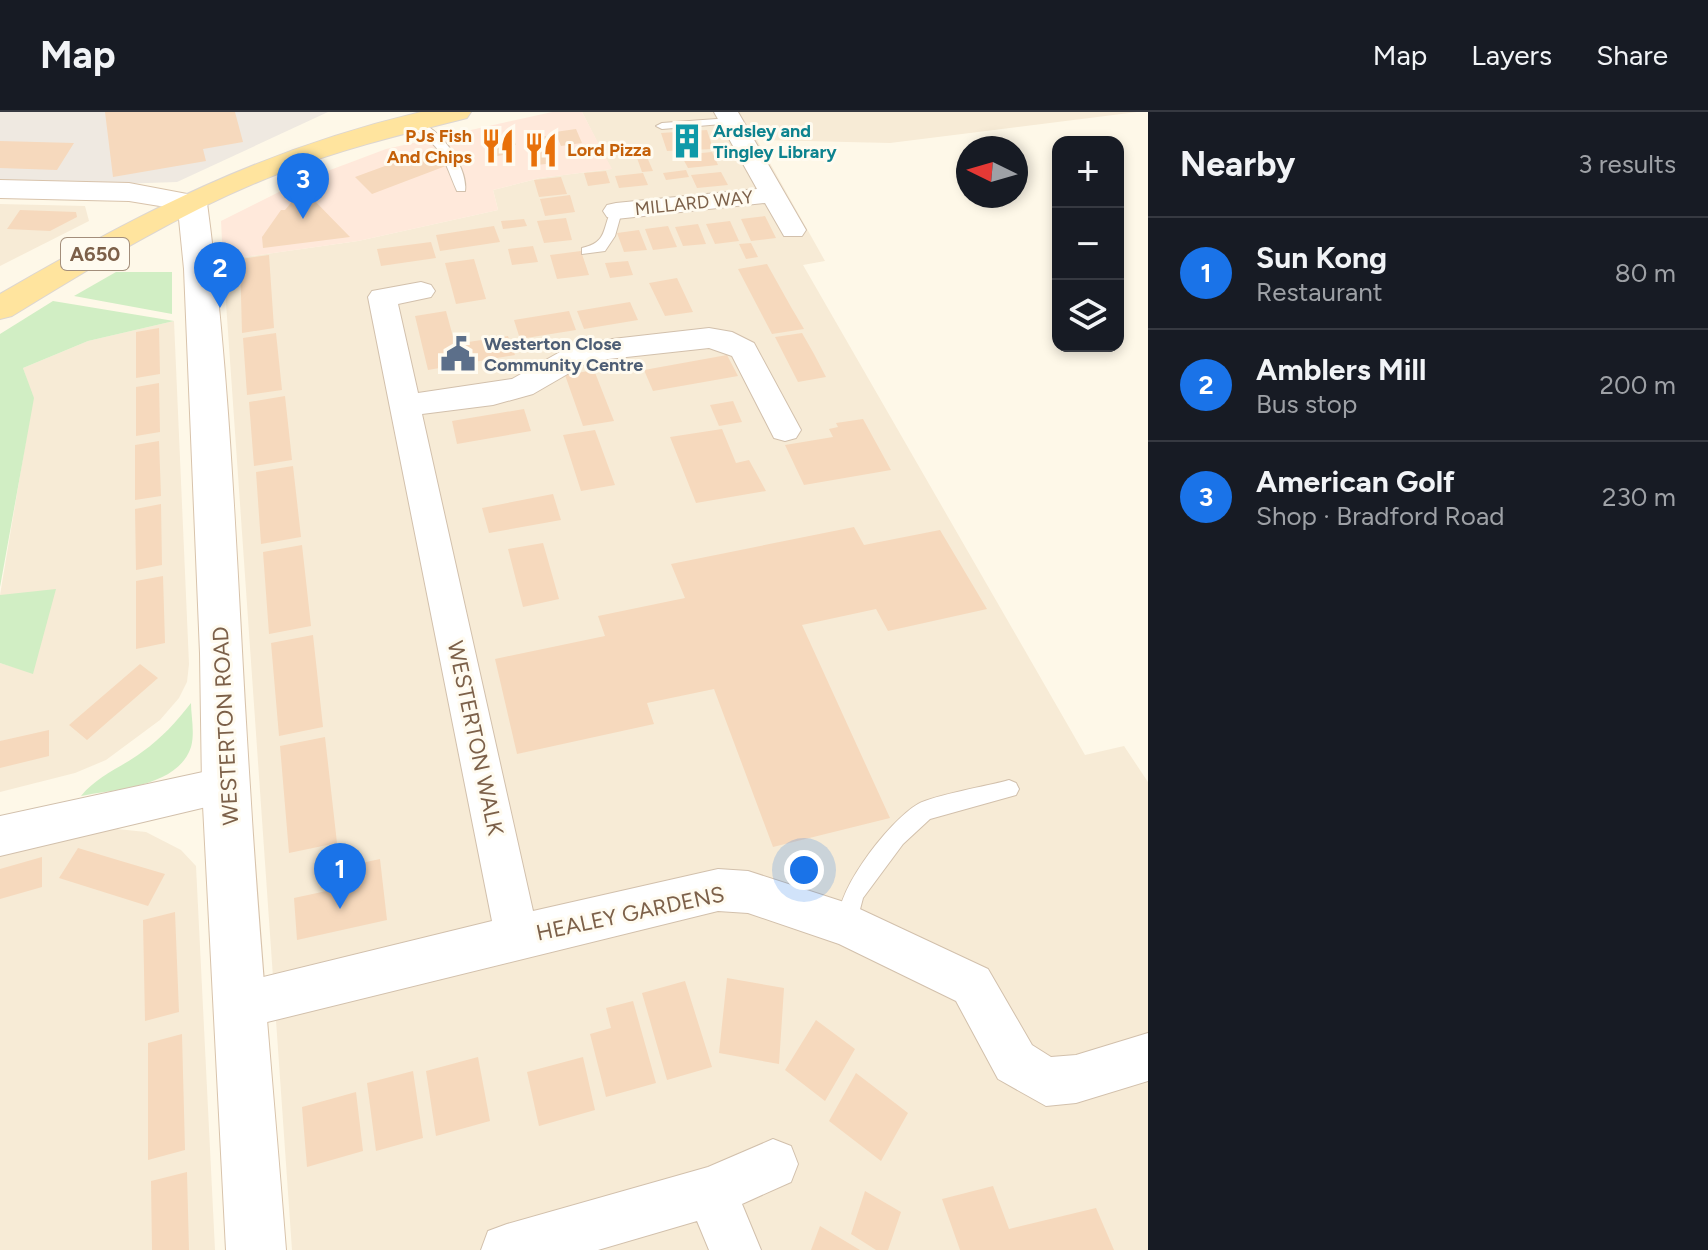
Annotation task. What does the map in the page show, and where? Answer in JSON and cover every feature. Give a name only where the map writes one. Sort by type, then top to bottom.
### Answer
[{"type":"main road","name":"A650","points":[[0,308],[240,179],[332,144],[457,112]]},
{"type":"street","points":[[728,116],[793,230]]},
{"type":"street","points":[[0,189],[129,192],[192,203]]},
{"type":"street","name":"MILLARD WAY","points":[[616,211],[772,195]]},
{"type":"street","name":"WESTERTON ROAD","points":[[192,203],[200,269],[222,653],[226,786],[256,1250]]},
{"type":"street","name":"WESTERTON WALK","points":[[421,291],[382,297],[517,937]]},
{"type":"street","points":[[405,406],[521,388],[570,357],[586,352],[709,338],[722,339],[744,350],[785,430]]},
{"type":"street","points":[[0,836],[226,786]]},
{"type":"street","name":"HEALEY GARDENS","points":[[517,937],[718,890],[748,892],[847,925],[972,985],[1015,1062],[1046,1082],[1076,1079],[1148,1057]]},
{"type":"street","points":[[239,1006],[517,937]]},
{"type":"street","points":[[507,1250],[711,1192],[773,1164]]},
{"type":"street","points":[[711,1192],[735,1250]]},
{"type":"lane","points":[[662,126],[728,116]]},
{"type":"lane","points":[[412,122],[446,145],[455,162],[461,188]]},
{"type":"lane","points":[[587,251],[600,248],[609,236],[616,211]]},
{"type":"lane","points":[[847,925],[854,894],[896,837],[924,811],[1009,789]]},
{"type":"shaded area","points":[[0,112],[328,112],[177,182],[118,184],[0,182]]},
{"type":"shaded area","points":[[552,112],[582,112],[612,169],[540,178],[493,190],[498,210],[358,241],[223,260],[221,221],[301,181],[386,149]]},
{"type":"shaded area","points":[[582,112],[1137,112],[890,143],[757,140],[825,261],[803,265],[1085,755],[1124,746],[1148,782],[1148,1250],[292,1250],[223,260],[358,241],[498,210],[493,190],[540,178],[611,169]]},
{"type":"shaded area","points":[[0,204],[85,206],[89,221],[0,266]]},
{"type":"shaded area","points":[[174,321],[189,664],[187,682],[179,698],[160,720],[106,760],[75,773],[0,792],[0,663],[33,673],[0,595],[33,398],[23,368],[88,341]]},
{"type":"shaded area","points":[[117,829],[146,832],[181,850],[196,866],[215,1250],[0,1250],[0,852],[86,831]]},
{"type":"green space","points":[[116,272],[172,272],[172,314],[74,296]]},
{"type":"green space","points":[[53,301],[174,321],[88,341],[23,368],[34,398],[0,587],[0,334]]},
{"type":"green space","points":[[56,589],[33,674],[0,663],[0,595]]},
{"type":"green space","points":[[191,703],[191,747],[173,771],[144,784],[81,796],[94,783],[156,741]]},
{"type":"building","points":[[105,112],[235,112],[243,142],[203,149],[206,161],[113,177]]},
{"type":"building","points":[[576,129],[582,143],[561,146],[555,132]]},
{"type":"building","name":"Ardsley and Tingley Library","points":[[707,130],[713,149],[667,151],[661,133]]},
{"type":"building","name":"Lord Pizza","points":[[546,136],[556,163],[536,165],[526,138]]},
{"type":"building","name":"PJs Fish And Chips","points":[[513,137],[516,145],[507,146],[510,154],[497,156],[494,148],[485,149],[482,140]]},
{"type":"building","points":[[0,141],[74,143],[57,170],[0,168]]},
{"type":"building","points":[[434,148],[451,164],[372,194],[355,177]]},
{"type":"building","points":[[712,152],[718,165],[688,168],[681,155]]},
{"type":"building","points":[[647,157],[653,171],[642,172],[637,158]]},
{"type":"building","points":[[686,170],[689,177],[666,180],[663,173]]},
{"type":"building","points":[[606,171],[610,183],[588,186],[584,173]]},
{"type":"building","points":[[721,172],[728,185],[697,188],[691,175]]},
{"type":"building","points":[[643,173],[648,185],[619,188],[615,176]]},
{"type":"building","points":[[561,177],[567,194],[539,197],[534,180]]},
{"type":"building","points":[[308,194],[350,237],[263,248],[262,237],[281,210],[285,210],[294,199]]},
{"type":"building","points":[[570,195],[575,212],[545,216],[540,199]]},
{"type":"building","points":[[20,210],[76,212],[77,217],[50,231],[7,229]]},
{"type":"building","points":[[765,216],[776,238],[751,241],[741,219]]},
{"type":"building","points":[[566,218],[572,240],[544,243],[537,221]]},
{"type":"building","points":[[524,219],[527,226],[503,229],[501,221]]},
{"type":"building","points":[[730,221],[739,241],[715,244],[706,224]]},
{"type":"building","points":[[698,224],[706,244],[683,246],[675,227]]},
{"type":"building","points":[[494,226],[500,242],[440,251],[436,235]]},
{"type":"building","points":[[668,226],[677,247],[653,250],[645,229]]},
{"type":"building","points":[[639,230],[647,250],[624,252],[617,233]]},
{"type":"building","points":[[431,242],[436,258],[381,266],[377,249]]},
{"type":"building","points":[[751,243],[758,257],[746,259],[739,244]]},
{"type":"building","points":[[533,246],[538,262],[512,265],[508,249]]},
{"type":"building","points":[[581,251],[589,275],[557,279],[550,255]]},
{"type":"building","points":[[269,255],[274,328],[242,333],[240,259]]},
{"type":"building","points":[[474,259],[486,299],[456,304],[445,263]]},
{"type":"building","points":[[628,261],[633,275],[610,278],[605,263]]},
{"type":"building","points":[[767,264],[804,329],[772,334],[738,269]]},
{"type":"building","points":[[677,278],[693,312],[665,316],[649,283]]},
{"type":"building","points":[[630,302],[638,320],[584,329],[577,311]]},
{"type":"building","points":[[446,311],[455,344],[508,336],[515,355],[428,370],[415,316]]},
{"type":"building","points":[[569,311],[576,330],[520,339],[514,320]]},
{"type":"building","points":[[159,328],[160,374],[136,378],[136,332]]},
{"type":"building","points":[[276,333],[282,390],[247,395],[243,338]]},
{"type":"building","points":[[802,333],[826,377],[798,382],[775,337]]},
{"type":"building","points":[[727,355],[738,376],[653,391],[644,370]]},
{"type":"building","points":[[594,370],[614,421],[583,426],[565,375]]},
{"type":"building","points":[[159,383],[160,432],[136,436],[136,387]]},
{"type":"building","points":[[285,396],[292,460],[254,466],[249,402]]},
{"type":"building","points":[[733,401],[742,422],[719,426],[710,405]]},
{"type":"building","points":[[524,409],[531,431],[457,444],[452,421]]},
{"type":"building","points":[[863,419],[891,470],[804,485],[785,445],[833,437],[829,429],[838,427],[836,423]]},
{"type":"building","points":[[722,429],[736,463],[749,460],[766,491],[696,503],[670,437]]},
{"type":"building","points":[[595,430],[615,485],[581,491],[563,435]]},
{"type":"building","points":[[159,441],[161,496],[135,500],[135,445]]},
{"type":"building","points":[[293,466],[301,537],[261,544],[256,472]]},
{"type":"building","points":[[553,494],[561,520],[489,533],[482,508]]},
{"type":"building","points":[[161,504],[162,565],[136,570],[135,509]]},
{"type":"building","points":[[854,527],[864,545],[940,530],[987,609],[888,631],[876,609],[802,625],[890,818],[773,847],[714,689],[647,703],[654,724],[517,754],[495,659],[605,636],[598,616],[685,598],[671,564]]},
{"type":"building","points":[[543,543],[559,599],[523,607],[508,549]]},
{"type":"building","points":[[302,545],[311,626],[269,634],[263,552]]},
{"type":"building","points":[[163,576],[165,643],[136,649],[136,581]]},
{"type":"building","points":[[313,635],[323,727],[279,736],[271,643]]},
{"type":"building","points":[[140,664],[158,678],[87,740],[69,725]]},
{"type":"building","points":[[49,730],[49,756],[0,768],[0,741]]},
{"type":"building","points":[[325,737],[337,843],[289,853],[280,746]]},
{"type":"building","points":[[78,848],[165,874],[148,906],[59,878]]},
{"type":"building","points":[[42,857],[42,887],[0,899],[0,869]]},
{"type":"building","points":[[380,859],[387,920],[297,940],[294,898],[345,887],[343,867]]},
{"type":"building","points":[[175,912],[179,1012],[145,1021],[143,920]]},
{"type":"building","points":[[727,978],[784,988],[779,1064],[719,1053]]},
{"type":"building","points":[[685,981],[712,1067],[667,1080],[642,993]]},
{"type":"building","points":[[633,1001],[656,1083],[606,1097],[590,1034],[611,1028],[606,1008]]},
{"type":"building","points":[[816,1020],[855,1049],[825,1101],[785,1070]]},
{"type":"building","points":[[182,1034],[185,1150],[148,1160],[148,1043]]},
{"type":"building","points":[[478,1057],[490,1121],[436,1136],[426,1071]]},
{"type":"building","points":[[583,1057],[595,1110],[539,1126],[527,1072]]},
{"type":"building","points":[[413,1071],[423,1138],[376,1151],[367,1083]]},
{"type":"building","points":[[856,1073],[908,1113],[881,1161],[829,1121]]},
{"type":"building","points":[[356,1092],[363,1151],[307,1167],[302,1107]]},
{"type":"building","points":[[187,1172],[189,1250],[152,1250],[151,1181]]},
{"type":"building","points":[[993,1186],[1009,1229],[1096,1208],[1114,1250],[960,1250],[942,1199]]},
{"type":"building","points":[[865,1191],[901,1212],[888,1250],[876,1250],[851,1234]]},
{"type":"building","points":[[820,1226],[860,1250],[811,1250]]},
{"type":"place","name":"Ardsley and Tingley Library","points":[[687,141]]},
{"type":"place","name":"PJs Fish And Chips","points":[[498,146]]},
{"type":"place","name":"Lord Pizza","points":[[541,150]]},
{"type":"place","name":"American Golf","points":[[303,219]]},
{"type":"place","name":"Amblers Mill","points":[[220,308]]},
{"type":"place","name":"Westerton Close Community Centre","points":[[458,354]]},
{"type":"place","name":"Sun Kong","points":[[340,909]]}]
